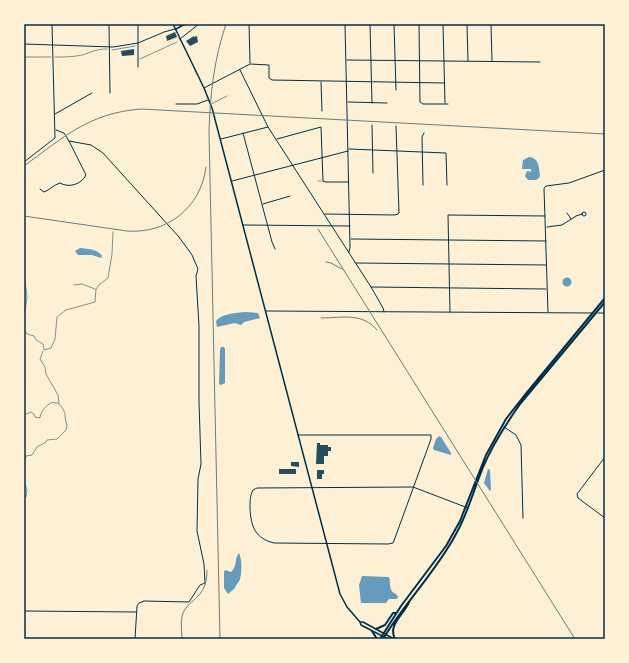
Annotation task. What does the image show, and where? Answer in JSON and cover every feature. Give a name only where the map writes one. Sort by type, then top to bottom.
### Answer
[{"type":"main road","points":[[174,24],[211,105],[326,543],[342,598],[350,611],[362,625],[388,639]]},
{"type":"main road","points":[[176,29],[185,24]]},
{"type":"main road","points":[[385,634],[396,613],[446,546],[467,507],[503,427],[521,399],[605,298]]},
{"type":"main road","points":[[503,427],[605,302]]},
{"type":"main road","points":[[372,631],[378,639],[383,637],[450,546],[462,524],[467,507]]},
{"type":"main road","points":[[395,639],[392,634],[393,628],[411,598]]},
{"type":"main road","points":[[376,629],[385,625],[393,613],[396,613]]},
{"type":"main road","points":[[360,622],[363,622],[395,639]]},
{"type":"street","points":[[24,162],[55,138],[52,24]]},
{"type":"street","points":[[109,24],[110,93]]},
{"type":"street","points":[[138,24],[138,67]]},
{"type":"street","points":[[180,39],[199,24]]},
{"type":"street","points":[[249,24],[250,64]]},
{"type":"street","points":[[345,24],[350,215],[349,252]]},
{"type":"street","points":[[370,24],[372,103]]},
{"type":"street","points":[[394,24],[396,90]]},
{"type":"street","points":[[419,24],[421,103],[448,104]]},
{"type":"street","points":[[443,24],[445,104]]},
{"type":"street","points":[[467,24],[468,61]]},
{"type":"street","points":[[491,24],[492,61]]},
{"type":"street","points":[[24,44],[53,44],[109,48],[138,44],[164,32],[176,29]]},
{"type":"street","points":[[346,60],[540,62]]},
{"type":"street","points":[[204,88],[250,64],[269,65],[269,78],[271,80],[444,83]]},
{"type":"street","points":[[240,70],[268,126],[371,287],[384,308],[384,312]]},
{"type":"street","points":[[321,81],[322,111]]},
{"type":"street","points":[[55,115],[92,93]]},
{"type":"street","points":[[176,104],[197,104],[208,100]]},
{"type":"street","points":[[347,102],[387,103]]},
{"type":"street","points":[[372,125],[373,173]]},
{"type":"street","points":[[220,139],[268,126]]},
{"type":"street","points":[[324,214],[395,216],[398,214],[396,126]]},
{"type":"street","points":[[277,139],[321,127],[324,181],[349,182]]},
{"type":"street","points":[[40,189],[44,192],[54,184],[60,182],[68,187],[75,185],[86,176],[64,133],[55,130]]},
{"type":"street","points":[[244,133],[275,249]]},
{"type":"street","points":[[423,185],[422,135],[424,133]]},
{"type":"street","points":[[69,141],[91,145],[103,154],[179,238],[192,255],[198,269],[196,276],[199,326],[201,464],[198,479],[197,531],[204,564],[205,583],[200,585],[189,602],[142,602],[138,604],[135,639]]},
{"type":"street","points":[[231,182],[348,150],[373,150],[446,153],[447,185]]},
{"type":"street","points":[[548,313],[545,187],[576,181],[605,170]]},
{"type":"street","points":[[262,204],[290,196]]},
{"type":"street","points":[[567,213],[571,219]]},
{"type":"street","points":[[546,227],[562,225],[582,214]]},
{"type":"street","points":[[450,312],[448,216],[545,216]]},
{"type":"street","points":[[242,225],[350,226]]},
{"type":"street","points":[[350,239],[546,241]]},
{"type":"street","points":[[355,263],[546,265]]},
{"type":"street","points":[[371,287],[547,289]]},
{"type":"street","points":[[265,311],[605,313]]},
{"type":"street","points":[[503,427],[516,435],[521,445],[523,518]]},
{"type":"street","points":[[298,435],[431,435],[432,439],[414,487],[392,543],[267,541],[258,534],[250,520],[250,497],[257,488],[414,487],[467,507]]},
{"type":"street","points":[[605,457],[577,494],[578,498],[605,518]]},
{"type":"street","points":[[24,610],[137,612]]},
{"type":"lane","points":[[211,105],[227,96]]},
{"type":"lane","points":[[318,181],[324,181]]},
{"type":"path","points":[[138,57],[139,60],[143,59],[179,41]]},
{"type":"path","points":[[24,57],[68,57],[82,55],[96,49],[136,46]]},
{"type":"path","points":[[44,350],[51,348],[55,339],[56,317],[66,310],[95,302],[96,289],[108,278],[112,254],[113,232]]},
{"type":"path","points":[[24,272],[27,297],[24,319]]},
{"type":"path","points":[[74,285],[82,284],[96,289]]},
{"type":"path","points":[[24,329],[27,334],[34,336],[36,340],[44,344],[44,350],[40,359],[46,367],[46,374],[58,395],[59,405]]},
{"type":"path","points":[[24,415],[31,412],[35,417],[40,418],[42,410],[51,403],[58,403],[66,413],[67,425],[66,430],[57,439],[47,440],[37,447],[32,455],[26,456],[24,465]]},
{"type":"path","points":[[24,481],[27,494],[26,497],[24,497]]},
{"type":"water","points":[[529,157],[535,159],[538,164],[540,176],[536,180],[528,180],[525,176],[527,171],[531,172],[531,169],[522,169],[523,160]]},
{"type":"water","points":[[80,248],[95,251],[102,256],[101,258],[92,255],[78,255],[75,251]]},
{"type":"water","points":[[567,277],[572,282],[567,287],[562,282]]},
{"type":"water","points":[[246,312],[258,313],[260,318],[244,322],[241,325],[235,323],[217,327],[216,321],[222,316]]},
{"type":"water","points":[[221,347],[224,347],[225,349],[225,383],[221,385],[219,384]]},
{"type":"water","points":[[439,436],[451,455],[434,450],[433,448],[436,439]]},
{"type":"water","points":[[488,469],[490,470],[490,491],[484,483]]},
{"type":"water","points":[[239,553],[241,559],[240,579],[235,588],[228,594],[224,588],[224,572],[225,570],[231,572]]},
{"type":"water","points":[[362,576],[389,577],[391,589],[398,597],[397,599],[389,599],[386,603],[361,603],[359,585]]},
{"type":"building","points":[[175,32],[177,37],[167,41],[166,36]]},
{"type":"building","points":[[194,36],[197,36],[198,42],[190,46],[186,41]]},
{"type":"building","points":[[134,49],[134,55],[122,56],[121,51]]},
{"type":"building","points":[[317,443],[331,447],[331,451],[328,451],[328,456],[324,456],[324,464],[316,464]]},
{"type":"building","points":[[291,462],[299,462],[299,467],[291,466]]},
{"type":"building","points":[[279,469],[296,469],[296,474],[279,474]]},
{"type":"building","points":[[317,470],[324,470],[322,479],[317,479]]},
{"type":"railway","points":[[220,639],[209,132],[213,77],[218,50],[226,24]]},
{"type":"railway","points":[[24,166],[65,136],[92,121],[123,111],[141,109],[605,134]]},
{"type":"railway","points":[[24,216],[127,231],[142,231],[156,228],[180,216],[189,206],[197,195],[203,182],[206,167]]},
{"type":"railway","points":[[318,229],[575,639]]},
{"type":"railway","points":[[326,262],[342,269]]},
{"type":"railway","points":[[321,318],[358,318],[371,324],[377,330]]},
{"type":"railway","points":[[182,639],[181,623],[183,613],[187,606],[198,596],[204,587],[207,570]]}]
